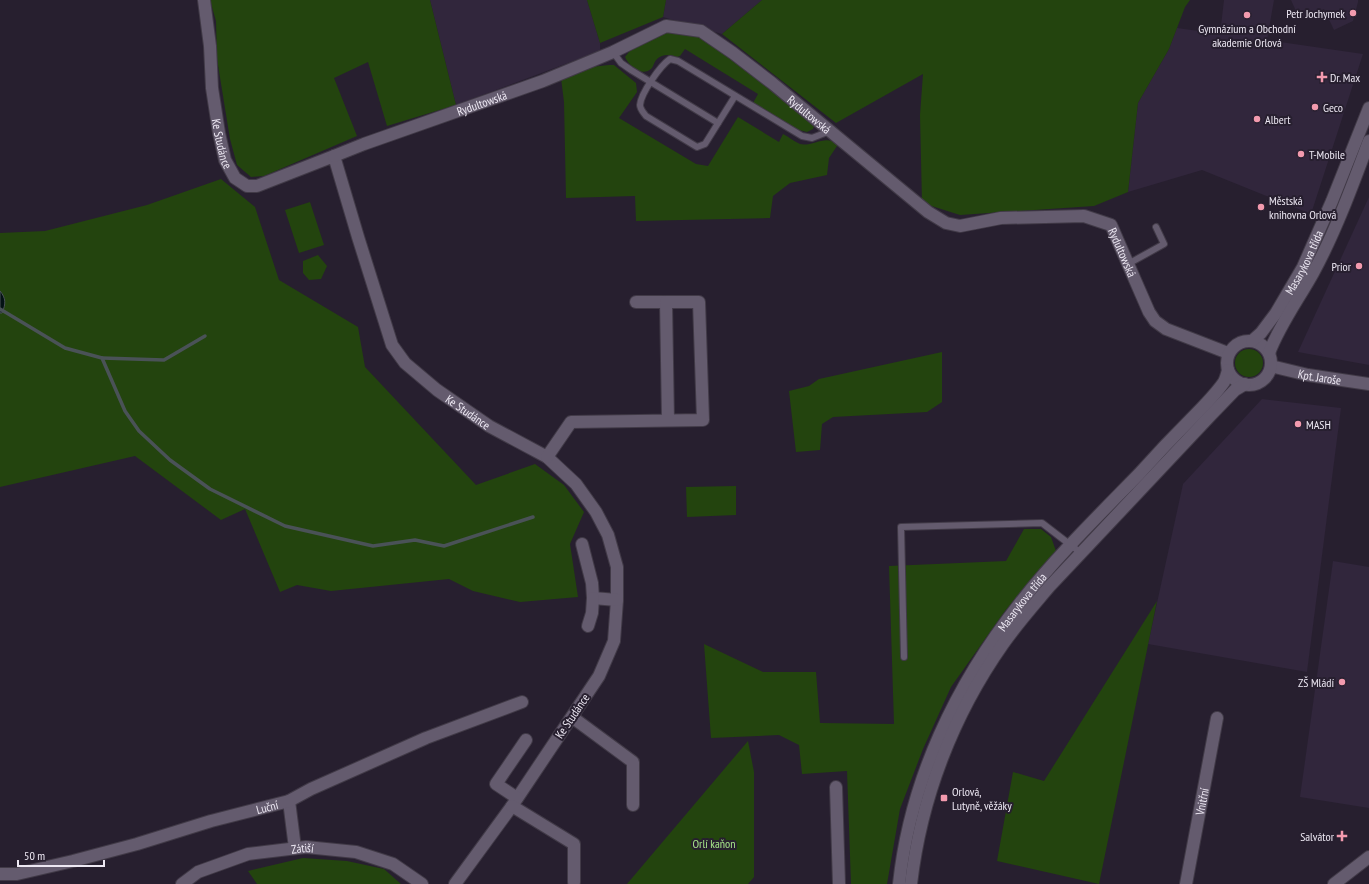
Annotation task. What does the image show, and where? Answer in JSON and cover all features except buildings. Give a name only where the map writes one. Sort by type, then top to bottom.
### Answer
[{"type":"street","name":"Ke Studánce","points":[[204,0],[210,46],[212,88],[219,133],[225,160],[235,178],[247,186],[257,186],[334,156],[392,345],[405,363],[437,390],[488,426],[547,458],[576,484],[596,512],[608,535],[617,567],[617,600],[614,641],[599,676],[514,802],[455,884]]},
{"type":"street","name":"Rydultowská","points":[[334,156],[543,81],[613,52],[666,26],[701,31],[733,52],[928,212],[946,223],[960,226],[1001,218],[1084,216],[1111,225],[1149,312],[1155,322],[1166,329],[1228,353]]},
{"type":"street","name":"Masarykova třída","points":[[1252,341],[1261,333],[1276,313],[1303,267],[1332,201],[1369,108]]},
{"type":"street","name":"Masarykova třída","points":[[1269,353],[1276,335],[1313,273],[1326,246],[1369,141]]},
{"type":"street","points":[[547,458],[571,422],[703,420],[699,302],[636,302]]},
{"type":"street","points":[[666,302],[668,420]]},
{"type":"street","points":[[1252,341],[1262,345],[1269,353],[1271,366],[1269,375],[1262,382],[1256,384],[1245,384],[1233,379],[1228,370],[1228,353],[1239,343],[1252,341]]},
{"type":"street","name":"Kpt. Jaroše","points":[[1271,366],[1308,375],[1369,384]]},
{"type":"street","name":"Masarykova třída","points":[[899,884],[910,817],[931,756],[953,705],[998,632],[1020,602],[1070,544],[1202,408],[1223,383],[1228,370]]},
{"type":"street","name":"Masarykova třída","points":[[911,884],[916,845],[931,788],[950,739],[966,706],[989,665],[1032,608],[1081,553],[1235,390],[1245,384]]},
{"type":"street","points":[[582,544],[592,583],[592,613],[588,626]]},
{"type":"street","points":[[593,598],[617,600]]},
{"type":"street","name":"Luční","points":[[0,874],[17,874],[73,861],[137,844],[211,821],[289,801],[312,788],[426,738],[522,702]]},
{"type":"street","points":[[572,717],[633,762],[633,805]]},
{"type":"street","name":"Vnitřní","points":[[1186,884],[1217,718]]},
{"type":"street","points":[[526,740],[496,784],[514,802],[574,844],[574,882]]},
{"type":"street","points":[[836,787],[839,884]]},
{"type":"street","points":[[289,801],[295,848]]},
{"type":"street","name":"Zátiší","points":[[182,884],[198,872],[248,854],[306,847],[356,852],[393,864],[422,884]]},
{"type":"street","points":[[1334,884],[1369,857]]},
{"type":"lane","points":[[613,52],[620,63],[718,123]]},
{"type":"lane","points":[[735,96],[705,144],[697,147],[646,116],[641,109],[640,103],[650,81],[655,77],[665,63],[670,60],[678,61],[802,136],[812,138],[830,131]]},
{"type":"lane","points":[[1128,264],[1164,244],[1156,227]]},
{"type":"lane","points":[[904,657],[901,527],[1042,523],[1081,553]]},
{"type":"shaded area","points":[[430,0],[587,0],[600,43],[600,51],[456,105]]},
{"type":"shaded area","points":[[666,0],[762,0],[722,34],[663,17]]},
{"type":"shaded area","points":[[1224,0],[1274,0],[1267,40],[1363,54],[1311,214],[1202,170],[1128,192],[1138,103],[1169,49],[1177,28],[1220,34]]},
{"type":"shaded area","name":"Gymnázium a Obchodní akademie Orlová","points":[[1291,0],[1358,0],[1358,2],[1353,21],[1334,30],[1324,9],[1300,20]]},
{"type":"shaded area","points":[[1369,197],[1369,365],[1298,352]]},
{"type":"shaded area","points":[[0,291],[5,301],[2,313],[0,313]]},
{"type":"shaded area","points":[[1262,399],[1341,408],[1307,672],[1148,644],[1183,484]]},
{"type":"shaded area","name":"ZŠ Mládí","points":[[1333,561],[1369,567],[1369,808],[1300,797]]},
{"type":"green space","points":[[210,0],[430,0],[456,105],[387,126],[368,62],[334,78],[357,136],[264,176],[251,177],[237,165],[230,139],[217,59],[216,21]]},
{"type":"green space","points":[[587,0],[666,0],[663,17],[600,43]]},
{"type":"green space","points":[[762,0],[1190,0],[1185,7],[1169,49],[1138,103],[1128,192],[1094,206],[960,215],[922,203],[920,115],[923,74],[836,123],[722,34]]},
{"type":"green space","points":[[666,32],[703,37],[813,119],[815,124],[813,129],[807,132],[795,129],[753,103],[758,94],[685,49],[680,56],[677,57],[666,55],[659,57],[655,61],[652,68],[648,71],[644,72],[636,70],[625,57],[633,48]]},
{"type":"green space","points":[[614,65],[636,83],[637,92],[619,118],[696,164],[708,166],[738,117],[779,142],[783,134],[800,144],[809,144],[824,140],[833,141],[837,144],[837,146],[829,158],[827,175],[790,183],[773,196],[770,218],[636,221],[635,196],[566,198],[564,102],[561,78],[591,67]]},
{"type":"green space","points":[[221,179],[255,207],[279,280],[358,327],[365,367],[476,485],[535,464],[564,485],[584,512],[570,544],[578,597],[520,602],[473,591],[449,579],[331,591],[297,585],[280,592],[245,509],[221,520],[135,456],[0,487],[0,233],[45,231],[147,205]]},
{"type":"green space","points":[[310,202],[324,245],[299,253],[285,210]]},
{"type":"green space","points":[[318,255],[327,266],[321,279],[309,280],[303,273],[303,261]]},
{"type":"green space","points":[[1249,349],[1259,353],[1263,363],[1259,373],[1249,377],[1239,373],[1235,363],[1239,353]]},
{"type":"green space","points":[[942,352],[942,402],[927,412],[833,417],[822,424],[820,450],[796,452],[789,391],[809,386],[819,379]]},
{"type":"green space","points":[[736,486],[736,515],[687,517],[686,487]]},
{"type":"green space","points":[[1024,529],[1041,529],[1051,537],[1056,551],[1005,611],[951,687],[923,749],[900,809],[887,884],[851,884],[847,771],[802,774],[799,745],[779,735],[711,738],[704,644],[763,672],[816,672],[820,723],[894,724],[889,566],[1006,561]]},
{"type":"green space","points":[[1157,601],[1099,884],[997,861],[1013,772],[1044,781]]},
{"type":"green space","name":"Orlí kaňon","points":[[748,741],[754,772],[754,877],[748,884],[627,884]]},
{"type":"green space","points":[[303,858],[347,861],[384,869],[401,884],[257,884],[248,871]]},
{"type":"waterway","points":[[0,309],[65,348],[102,358],[125,411],[139,431],[170,460],[210,489],[285,526],[373,546],[415,540],[444,546],[533,517]]},
{"type":"waterway","points":[[102,358],[164,360],[205,336]]},
{"type":"place","name":"Petr Jochymek","points":[[1353,13]]},
{"type":"place","name":"Gymnázium a Obchodní akademie Orlová","points":[[1247,15]]},
{"type":"place","name":"Dr. Max","points":[[1322,77]]},
{"type":"place","name":"Geco","points":[[1315,107]]},
{"type":"place","name":"Albert","points":[[1257,119]]},
{"type":"place","name":"T-Mobile","points":[[1301,154]]},
{"type":"place","name":"Městská knihovna Orlová","points":[[1261,207]]},
{"type":"place","name":"Prior","points":[[1359,266]]},
{"type":"place","name":"MASH","points":[[1298,424]]},
{"type":"place","name":"ZŠ Mládí","points":[[1342,682]]},
{"type":"place","name":"Orlová, Lutyně, věžáky","points":[[944,798]]},
{"type":"place","name":"Salvátor","points":[[1342,836]]}]
